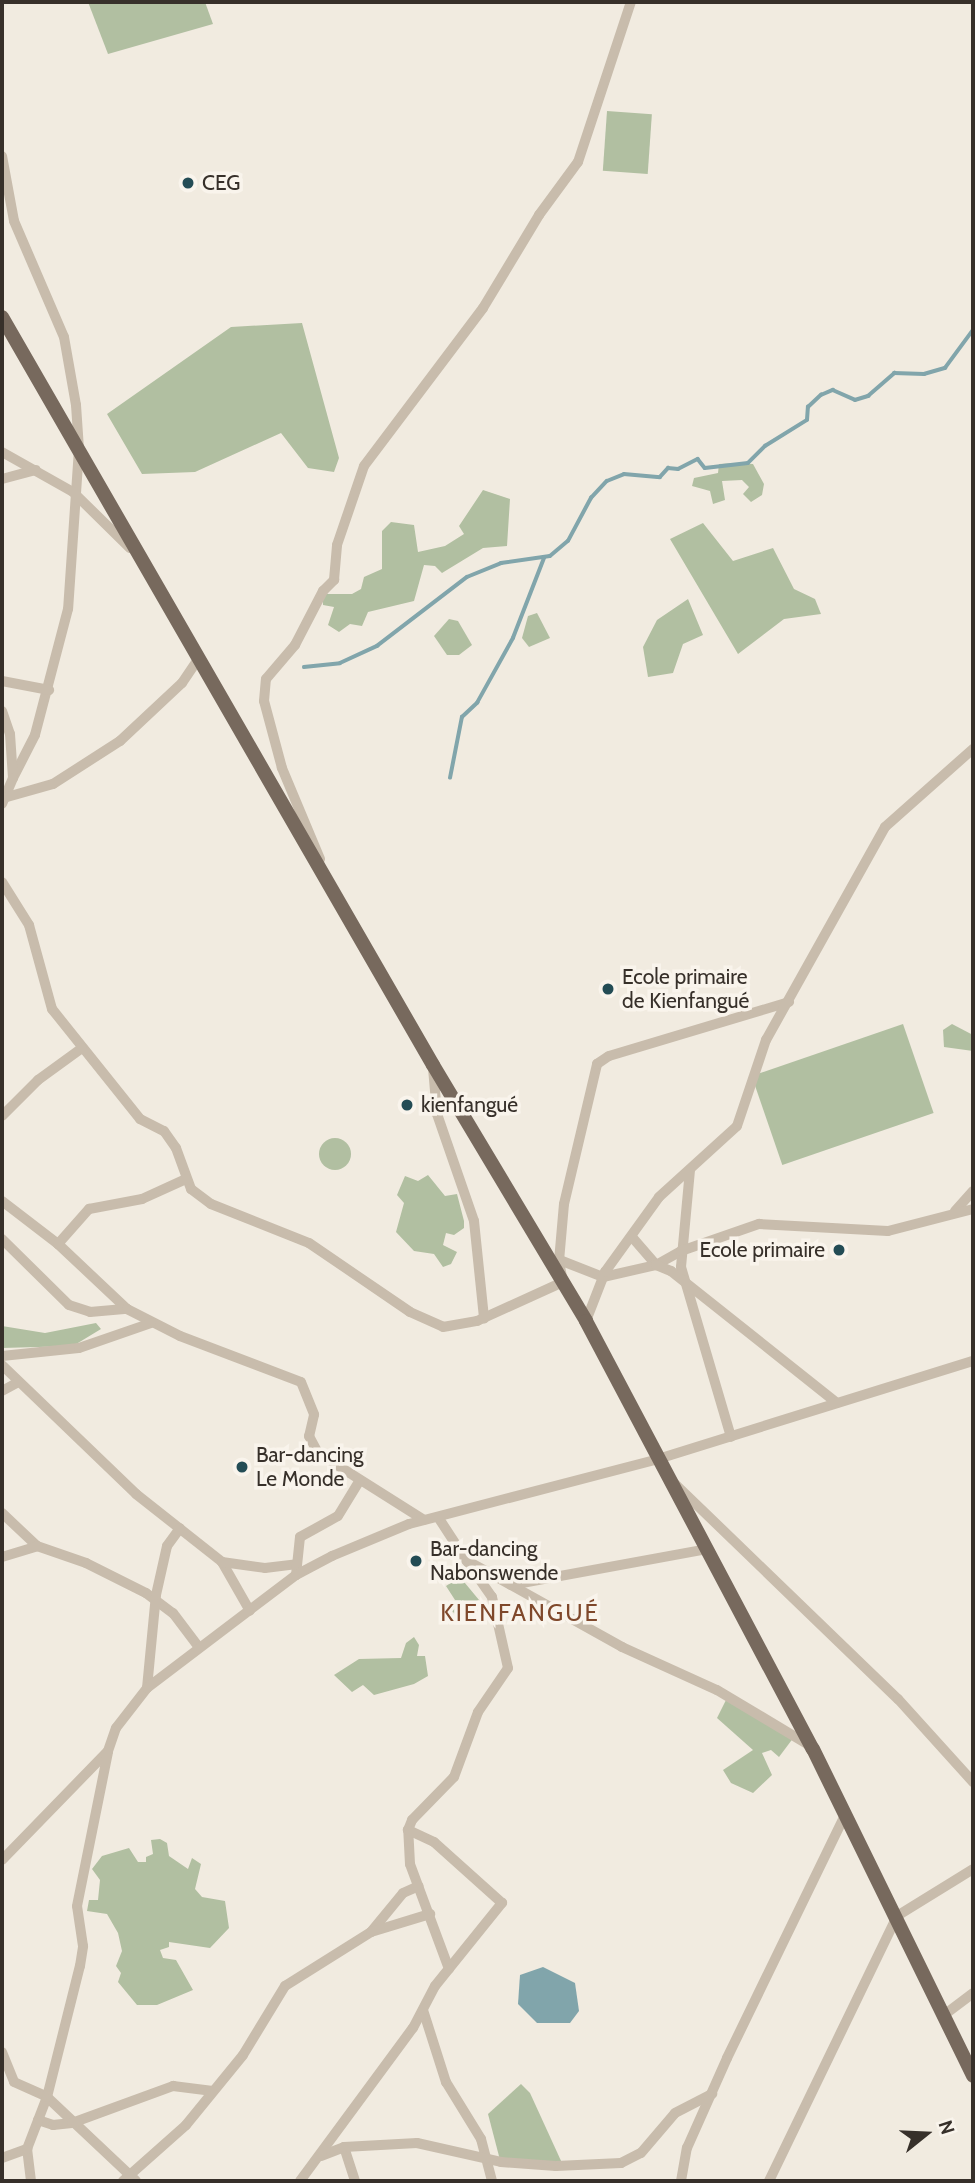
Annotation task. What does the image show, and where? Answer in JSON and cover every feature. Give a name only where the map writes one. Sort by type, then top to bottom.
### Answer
[{"type":"main road","points":[[2,317],[433,1065],[586,1321],[846,1813],[973,2076]]},
{"type":"street","points":[[328,881],[282,768],[264,701],[266,679],[295,645],[323,591],[334,580],[337,545],[365,466],[483,308],[539,215],[578,162],[631,2]]},
{"type":"street","points":[[2,156],[15,221],[64,337],[76,405],[79,449],[78,496],[68,609],[49,690],[32,744],[4,801]]},
{"type":"street","points":[[2,452],[78,496],[143,562]]},
{"type":"street","points":[[2,479],[36,470]]},
{"type":"street","points":[[4,801],[53,784],[120,741],[182,683],[198,659]]},
{"type":"street","points":[[2,681],[49,690]]},
{"type":"street","points":[[2,711],[12,745],[13,778]]},
{"type":"street","points":[[586,1321],[603,1277],[659,1198],[737,1126],[754,1067],[839,903],[885,827],[973,749]]},
{"type":"street","points":[[2,882],[29,925],[52,1009],[140,1119],[164,1131],[180,1155],[186,1179],[204,1200],[309,1242],[435,1325],[464,1325],[563,1282],[559,1261],[564,1204],[597,1064],[608,1056],[789,1002]]},
{"type":"street","points":[[2,1116],[38,1080],[82,1048]]},
{"type":"street","points":[[433,1065],[438,1114],[474,1221],[484,1318]]},
{"type":"street","points":[[690,1170],[681,1251],[686,1283],[731,1437]]},
{"type":"street","points":[[58,1244],[89,1209],[142,1199],[186,1179]]},
{"type":"street","points":[[954,1210],[973,1191]]},
{"type":"street","points":[[2,1201],[58,1244],[127,1309],[151,1323],[301,1382],[314,1415],[312,1444],[318,1453],[424,1520]]},
{"type":"street","points":[[546,1251],[559,1261],[603,1277],[656,1265],[681,1251],[771,1222],[888,1231],[911,1227],[954,1210],[973,1209]]},
{"type":"street","points":[[632,1237],[656,1265],[686,1283],[837,1404]]},
{"type":"street","points":[[2,1239],[69,1306],[90,1312],[127,1309]]},
{"type":"street","points":[[2,1356],[79,1348],[151,1323]]},
{"type":"street","points":[[32,2181],[27,2149],[47,2097],[79,1966],[83,1946],[77,1906],[108,1751],[116,1728],[146,1688],[198,1646],[250,1611],[296,1569],[356,1544],[424,1520],[658,1459],[973,1361]]},
{"type":"street","points":[[2,1364],[135,1494],[222,1562],[250,1611]]},
{"type":"street","points":[[2,1391],[18,1382]]},
{"type":"street","points":[[667,1477],[722,1525],[869,1670],[973,1782]]},
{"type":"street","points":[[296,1569],[300,1537],[338,1516],[360,1480]]},
{"type":"street","points":[[2,1513],[37,1546],[86,1563],[173,1613],[198,1646]]},
{"type":"street","points":[[438,1517],[492,1597],[508,1668],[478,1712],[454,1777],[412,1820],[408,1830],[410,1864],[449,1969]]},
{"type":"street","points":[[146,1688],[155,1601],[167,1546],[180,1528]]},
{"type":"street","points":[[2,1557],[37,1546]]},
{"type":"street","points":[[512,1585],[707,1549]]},
{"type":"street","points":[[467,1560],[622,1647],[717,1690],[792,1731],[813,1749]]},
{"type":"street","points":[[222,1562],[296,1569]]},
{"type":"street","points":[[2,1860],[108,1751]]},
{"type":"street","points":[[681,2181],[687,2148],[846,1813]]},
{"type":"street","points":[[300,2181],[423,2010],[449,1969],[502,1903],[433,1842],[408,1830]]},
{"type":"street","points":[[769,2181],[897,1916],[973,1869]]},
{"type":"street","points":[[371,1932],[403,1893],[419,1886]]},
{"type":"street","points":[[2,2052],[14,2082],[47,2097],[129,2179],[186,2125],[243,2055],[276,1994],[371,1932],[430,1914]]},
{"type":"street","points":[[944,2015],[973,1993]]},
{"type":"street","points":[[423,2010],[446,2082],[473,2123],[487,2157],[492,2181]]},
{"type":"street","points":[[38,2120],[53,2125],[72,2123],[173,2086],[213,2091]]},
{"type":"street","points":[[319,2157],[344,2147],[417,2143],[487,2157],[556,2166],[633,2160],[675,2113],[712,2094]]},
{"type":"street","points":[[344,2147],[355,2181]]},
{"type":"street","points":[[2,2158],[27,2149]]},
{"type":"green space","points":[[88,2],[205,2],[213,24],[108,54]]},
{"type":"green space","points":[[607,111],[652,114],[648,174],[603,171]]},
{"type":"green space","points":[[302,323],[339,458],[334,472],[308,468],[281,433],[195,472],[142,474],[107,414],[231,327]]},
{"type":"green space","points":[[719,464],[753,464],[764,484],[762,495],[751,502],[743,494],[749,487],[742,480],[722,481],[725,500],[713,504],[710,491],[692,486],[694,478],[718,473]]},
{"type":"green space","points":[[483,490],[510,499],[507,546],[483,548],[442,573],[435,566],[424,565],[414,601],[368,612],[362,626],[350,624],[339,632],[328,625],[334,607],[323,605],[323,594],[352,594],[361,589],[364,577],[382,569],[382,531],[391,522],[414,525],[418,552],[445,546],[464,534],[459,526]]},
{"type":"green space","points":[[703,523],[733,561],[773,548],[794,589],[815,599],[821,614],[784,619],[738,654],[670,539]]},
{"type":"green space","points":[[688,599],[703,635],[683,644],[673,673],[648,677],[643,647],[657,620]]},
{"type":"green space","points":[[537,613],[550,638],[529,647],[522,638],[528,616]]},
{"type":"green space","points":[[449,619],[458,621],[472,645],[459,655],[447,655],[434,636]]},
{"type":"green space","points":[[903,1024],[934,1113],[782,1165],[752,1076]]},
{"type":"green space","points":[[952,1024],[973,1035],[973,1051],[944,1047],[943,1030]]},
{"type":"green space","points":[[335,1138],[346,1143],[351,1154],[346,1165],[335,1170],[324,1165],[319,1154],[324,1143]]},
{"type":"green space","points":[[428,1175],[445,1196],[457,1194],[464,1221],[464,1228],[454,1235],[446,1233],[443,1245],[457,1252],[451,1264],[443,1267],[434,1254],[414,1251],[396,1232],[404,1203],[397,1195],[405,1176],[418,1181]]},
{"type":"green space","points":[[96,1323],[101,1329],[73,1346],[2,1348],[2,1326],[45,1333]]},
{"type":"green space","points":[[460,1577],[484,1606],[464,1623],[447,1606],[455,1600],[446,1586]]},
{"type":"green space","points":[[414,1637],[419,1645],[417,1656],[425,1656],[428,1676],[414,1684],[374,1695],[363,1685],[352,1692],[334,1675],[359,1659],[401,1658],[406,1643]]},
{"type":"green space","points":[[726,1700],[794,1737],[779,1757],[771,1750],[762,1753],[772,1775],[753,1793],[731,1783],[723,1770],[753,1750],[717,1718]]},
{"type":"green space","points":[[160,1839],[167,1843],[169,1856],[188,1869],[192,1858],[201,1864],[195,1889],[202,1897],[225,1901],[229,1928],[210,1948],[169,1942],[169,1947],[160,1950],[163,1958],[176,1960],[193,1990],[157,2005],[137,2005],[118,1982],[121,1973],[116,1966],[122,1951],[118,1933],[107,1914],[87,1911],[89,1900],[98,1900],[100,1880],[92,1869],[102,1856],[129,1848],[138,1862],[146,1862],[146,1857],[153,1854],[151,1840]]},
{"type":"green space","points":[[521,2084],[530,2093],[562,2163],[500,2160],[488,2114]]},
{"type":"water","points":[[543,1967],[575,1983],[579,2011],[570,2023],[537,2023],[518,2004],[520,1975]]},
{"type":"waterway","points":[[304,667],[340,663],[377,646],[467,577],[501,563],[550,556],[568,541],[591,498],[607,481],[624,474],[660,477],[668,468],[678,469],[698,459],[705,468],[748,463],[765,446],[807,420],[808,407],[821,395],[833,390],[855,400],[868,396],[894,373],[924,374],[945,368],[973,330]]},
{"type":"waterway","points":[[450,778],[462,717],[477,703],[513,638],[544,558]]},
{"type":"place","name":"CEG","points":[[188,183]]},
{"type":"place","name":"Ecole primaire de Kienfangué","points":[[608,989]]},
{"type":"place","name":"kienfangué","points":[[407,1105]]},
{"type":"place","name":"Ecole primaire","points":[[839,1250]]},
{"type":"place","name":"Bar-dancing Le Monde","points":[[242,1467]]},
{"type":"place","name":"Bar-dancing Nabonswende","points":[[416,1561]]},
{"type":"district","name":"KIENFANGUÉ","points":[[520,1613]]}]
